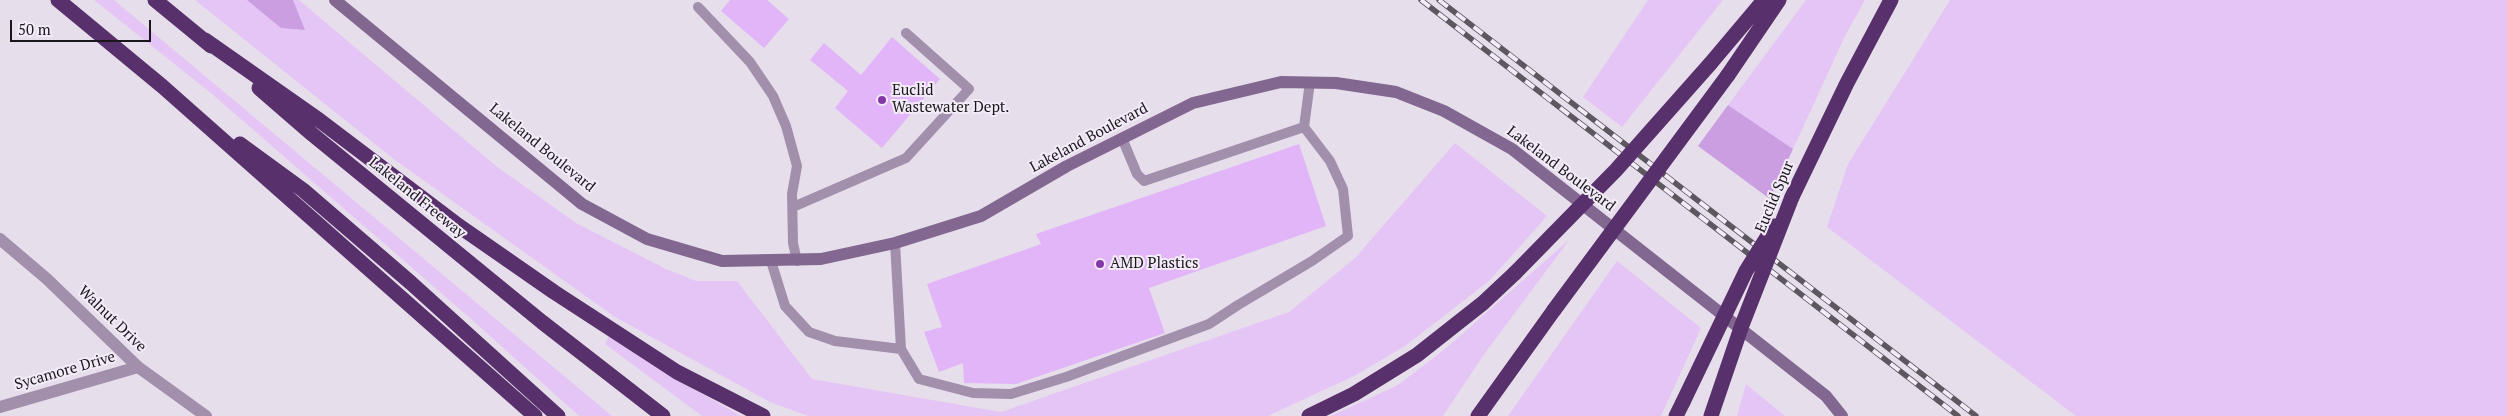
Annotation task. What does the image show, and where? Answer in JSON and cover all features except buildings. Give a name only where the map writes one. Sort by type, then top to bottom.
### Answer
[{"type":"highway","points":[[58,0],[162,86],[535,416]]},
{"type":"highway","name":"Lakeland Freeway","points":[[156,0],[205,40],[312,134],[593,363],[663,416]]},
{"type":"highway","points":[[1309,416],[1354,394],[1417,355],[1483,303],[1516,273],[1610,177],[1764,0]]},
{"type":"highway","points":[[1478,416],[1728,75],[1779,0]]},
{"type":"highway","name":"Euclid Spur","points":[[1711,416],[1742,326],[1792,197],[1891,0]]},
{"type":"highway","points":[[205,40],[319,120],[459,226],[576,307],[677,372],[762,416]]},
{"type":"highway","points":[[162,86],[303,190],[411,283],[558,416]]},
{"type":"highway","points":[[1679,409],[1746,271],[1792,197]]},
{"type":"street","name":"Lakeland Boulevard","points":[[335,0],[582,204],[647,239],[722,261],[797,261],[821,259],[895,243],[981,216],[1067,166],[1193,103],[1281,82],[1336,83],[1396,92],[1444,111],[1512,149],[1826,396],[1842,416]]},
{"type":"street","name":"Walnut Drive","points":[[0,239],[47,278],[138,367],[206,416]]},
{"type":"street","name":"Sycamore Drive","points":[[0,407],[138,367]]},
{"type":"lane","points":[[698,7],[750,62],[773,96],[786,126],[797,166],[792,194],[793,243],[797,261]]},
{"type":"lane","points":[[793,207],[906,158],[969,89],[906,34]]},
{"type":"lane","points":[[895,243],[901,349],[919,379],[973,393],[1011,394],[1066,377],[1209,324],[1312,261],[1348,236],[1343,190],[1330,161],[1304,127],[1310,82]]},
{"type":"lane","points":[[1122,138],[1137,174],[1144,181],[1304,127]]},
{"type":"lane","points":[[771,261],[785,306],[809,332],[836,341],[901,349]]},
{"type":"shaded area","points":[[94,0],[114,0],[612,416],[579,416],[470,318],[212,94]]},
{"type":"shaded area","points":[[195,0],[299,0],[496,166],[576,223],[666,269],[696,281],[737,281],[812,379],[1001,412],[1289,312],[1355,258],[1455,143],[1547,216],[1489,281],[1405,346],[1356,375],[1268,416],[808,416],[770,402],[615,317],[395,160]]},
{"type":"shaded area","points":[[247,0],[293,0],[305,30],[281,28]]},
{"type":"shaded area","points":[[1648,0],[1723,0],[1622,127],[1583,97]]},
{"type":"shaded area","points":[[1806,0],[1865,0],[1846,34],[1793,149],[1728,105]]},
{"type":"shaded area","points":[[1950,0],[2507,0],[2507,416],[2076,416],[1827,227],[1848,164]]},
{"type":"shaded area","points":[[1728,105],[1793,149],[1770,199],[1698,146]]},
{"type":"shaded area","points":[[1570,239],[1485,353],[1443,416],[1331,416],[1398,385],[1445,349]]},
{"type":"shaded area","points":[[1617,261],[1701,328],[1661,416],[1508,416]]},
{"type":"shaded area","points":[[609,336],[660,370],[741,416],[702,416],[605,344]]},
{"type":"shaded area","points":[[1746,384],[1785,416],[1737,416]]},
{"type":"railway","points":[[1421,0],[1958,416]]},
{"type":"railway","points":[[1439,0],[1976,416]]},
{"type":"place","name":"Euclid Wastewater Dept.","points":[[882,100]]},
{"type":"place","name":"AMD Plastics","points":[[1100,264]]}]
